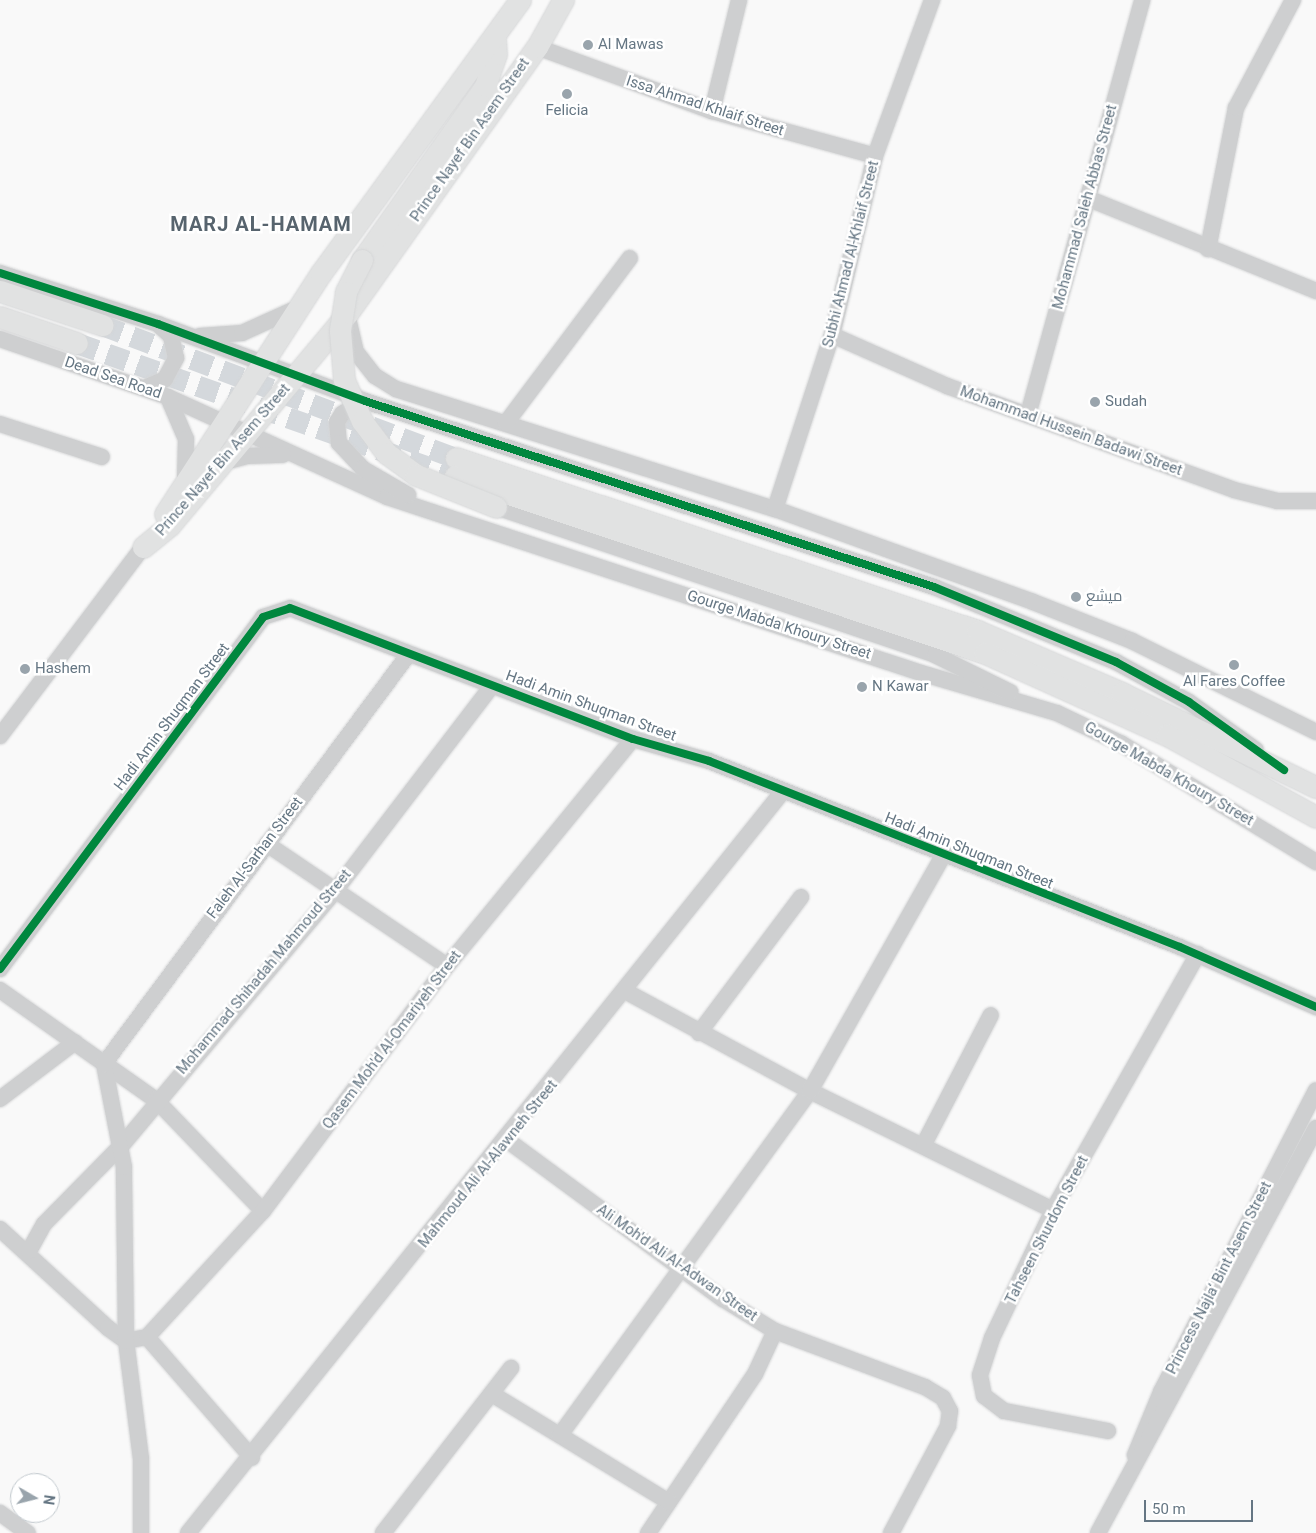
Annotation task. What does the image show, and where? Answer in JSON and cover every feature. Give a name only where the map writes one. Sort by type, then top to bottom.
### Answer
[{"type":"main road","name":"Prince Nayef Bin Asem Street","points":[[143,547],[297,308],[495,38],[520,0]]},
{"type":"main road","name":"Prince Nayef Bin Asem Street","points":[[143,547],[170,525],[221,463],[247,436],[347,314],[537,47],[563,0]]},
{"type":"main road","points":[[495,38],[496,54],[486,86],[362,260],[346,292],[340,339],[344,380],[362,421],[386,453],[416,475],[496,507]]},
{"type":"main road","points":[[0,291],[102,325]]},
{"type":"main road","name":"Dead Sea Road","points":[[0,317],[77,343]]},
{"type":"main road","points":[[1316,787],[1284,770],[978,631],[456,467],[985,653],[1167,735],[1316,818]]},
{"type":"street","points":[[712,111],[739,0]]},
{"type":"street","name":"Subhi Ahmad Al-Khlaif Street","points":[[775,509],[832,335],[875,156],[932,0]]},
{"type":"street","name":"Mohammad Saleh Abbas Street","points":[[1028,414],[1142,0]]},
{"type":"street","points":[[1208,249],[1236,108],[1293,0]]},
{"type":"street","name":"Issa Ahmad Khlaif Street","points":[[537,47],[712,111],[875,156]]},
{"type":"street","points":[[1087,198],[1208,249],[1316,290]]},
{"type":"street","points":[[506,423],[630,258]]},
{"type":"street","points":[[0,273],[158,324],[365,401],[934,587],[1116,662],[1189,702],[1284,770]]},
{"type":"street","points":[[182,333],[242,333],[297,308]]},
{"type":"street","points":[[347,314],[356,352],[383,383],[775,509],[981,583],[1132,641],[1311,725]]},
{"type":"street","points":[[144,388],[165,379],[176,358],[171,336],[158,324]]},
{"type":"street","name":"Mohammad Hussein Badawi Street","points":[[832,335],[948,386],[1234,490],[1277,501],[1316,502]]},
{"type":"street","name":"Dead Sea Road","points":[[0,339],[144,388],[224,423]]},
{"type":"street","points":[[168,397],[186,439],[184,484]]},
{"type":"street","points":[[365,401],[350,407],[337,422],[339,443],[352,460],[395,489],[517,541]]},
{"type":"street","name":"Gourge Mabda Khoury Street","points":[[224,423],[247,436],[387,497],[921,673],[1023,701],[1102,732],[1316,862]]},
{"type":"street","points":[[0,424],[102,457]]},
{"type":"street","points":[[221,463],[260,454],[295,457]]},
{"type":"street","points":[[496,507],[935,654],[981,674],[1023,701]]},
{"type":"street","points":[[0,736],[143,547]]},
{"type":"street","points":[[841,556],[880,558],[981,583]]},
{"type":"street","name":"Hadi Amin Shuqman Street","points":[[0,969],[263,617],[280,608],[299,611],[634,739],[709,761],[1198,954],[1316,1007]]},
{"type":"street","name":"Faleh Al-Sarhan Street","points":[[104,1064],[408,654]]},
{"type":"street","name":"Mohammad Shihadah Mahmoud Street","points":[[29,1251],[44,1224],[122,1144],[156,1100],[335,891],[492,686]]},
{"type":"street","name":"Qasem Moh'd Al-Omariyeh Street","points":[[147,1337],[263,1210],[446,966],[634,739]]},
{"type":"street","name":"Mahmoud Ali Al-Alawneh Street","points":[[188,1533],[252,1458],[507,1140],[783,791]]},
{"type":"street","points":[[267,844],[446,966]]},
{"type":"street","points":[[560,1435],[810,1091],[944,854]]},
{"type":"street","points":[[699,1033],[801,897]]},
{"type":"street","name":"Tahseen Shurdom Street","points":[[1108,1431],[1018,1416],[989,1402],[980,1390],[985,1354],[1053,1210],[1198,954]]},
{"type":"street","points":[[0,990],[156,1100],[263,1210]]},
{"type":"street","points":[[625,991],[699,1033],[810,1091],[924,1144],[1053,1210]]},
{"type":"street","points":[[924,1144],[991,1015]]},
{"type":"street","points":[[0,1099],[75,1042]]},
{"type":"street","points":[[104,1064],[122,1144],[126,1341],[142,1459],[140,1533]]},
{"type":"street","name":"Princess Najla‘ Bint Asem Street","points":[[1098,1533],[1131,1469],[1161,1392],[1316,1090]]},
{"type":"street","name":"Princess Najla‘ Bint Asem Street","points":[[1131,1469],[1147,1448],[1316,1128]]},
{"type":"street","name":"Ali Moh'd Ali Al-Adwan Street","points":[[507,1140],[680,1268],[775,1331],[925,1387],[943,1398],[950,1411],[948,1426],[891,1533]]},
{"type":"street","points":[[0,1229],[29,1251],[95,1318],[126,1341],[147,1337],[252,1458]]},
{"type":"street","points":[[648,1533],[755,1374],[775,1331]]},
{"type":"street","points":[[383,1533],[511,1368]]},
{"type":"street","points":[[492,1394],[670,1502]]},
{"type":"street","points":[[0,1513],[17,1530]]},
{"type":"tunnel","points":[[102,325],[456,458]]},
{"type":"tunnel","points":[[77,343],[455,476]]},
{"type":"cycle path","points":[[0,273],[158,324],[365,401],[934,587],[1116,662],[1189,702],[1284,770]]},
{"type":"cycle path","points":[[0,969],[263,617],[290,608],[633,739],[709,761],[1180,947],[1316,1007]]},
{"type":"place","name":"Al Mawas","points":[[588,45]]},
{"type":"place","name":"Felicia","points":[[567,94]]},
{"type":"place","name":"Sudah","points":[[1095,402]]},
{"type":"place","name":"ميشع","points":[[1076,597]]},
{"type":"place","name":"Al Fares Coffee","points":[[1234,665]]},
{"type":"place","name":"Hashem","points":[[25,669]]},
{"type":"place","name":"N Kawar","points":[[862,687]]},
{"type":"district","name":"MARJ AL-HAMAM","points":[[261,224]]}]
